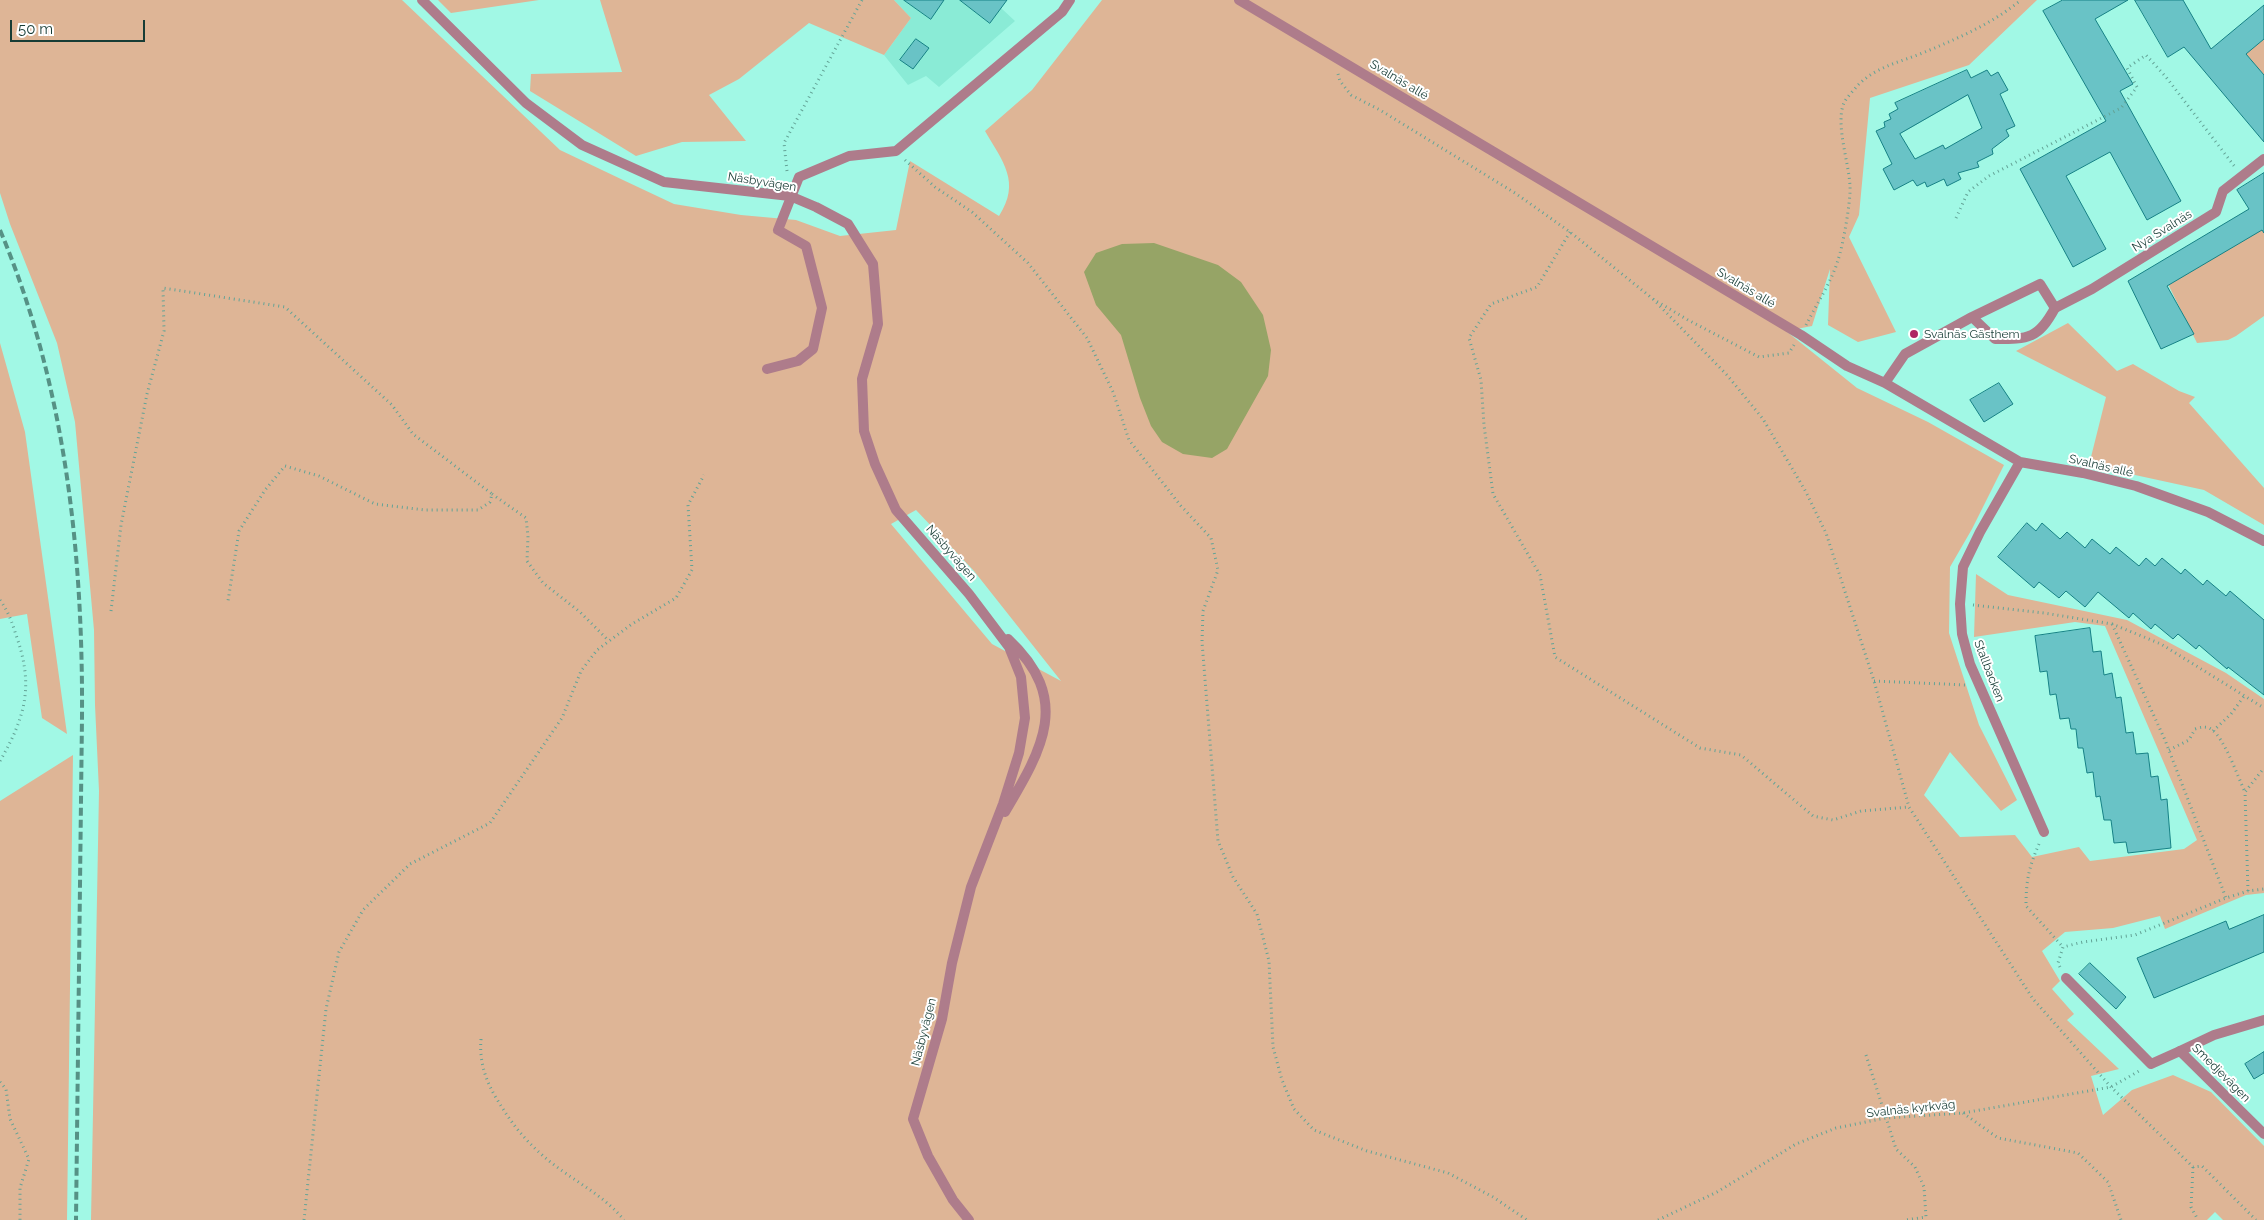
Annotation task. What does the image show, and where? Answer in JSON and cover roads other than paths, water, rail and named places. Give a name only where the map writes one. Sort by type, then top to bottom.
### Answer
[{"type":"street","name":"Näsbyvägen","points":[[422,0],[526,103],[582,145],[664,182],[790,196],[816,206],[848,224],[873,264],[878,324],[862,379],[864,431],[875,464],[896,510],[998,629],[1025,655],[1045,696],[1045,732],[1031,767],[990,839]]},
{"type":"street","points":[[767,369],[798,361],[813,350],[822,308],[806,246],[778,230],[799,177],[849,156],[896,151],[1062,12],[1070,0]]},
{"type":"street","name":"Svalnäs allé","points":[[1239,0],[1801,335],[1847,366],[1885,383],[2020,462],[2083,473],[2136,486],[2208,512],[2264,541]]},
{"type":"street","name":"Nya Svalnäs","points":[[1972,317],[1995,339],[2025,339],[2046,325],[2055,308],[2092,289],[2216,212],[2223,191],[2264,159]]},
{"type":"street","points":[[1885,383],[1905,354],[1972,317],[2040,284],[2055,308]]},
{"type":"street","name":"Stallbacken","points":[[2020,462],[1980,532],[1964,568],[1960,604],[1962,634],[1970,664],[2044,832]]},
{"type":"street","name":"Näsbyvägen","points":[[969,1220],[953,1200],[928,1156],[913,1119],[942,1019],[952,963],[971,887],[990,839],[1019,753],[1025,718],[1021,677],[1009,647],[998,629]]},
{"type":"street","points":[[2066,978],[2152,1064],[2180,1051]]},
{"type":"street","name":"Smedjevägen","points":[[2264,1020],[2214,1034],[2180,1051],[2264,1134]]},
{"type":"railway","points":[[0,230],[22,288],[55,408],[66,469],[79,593],[82,717],[76,1220]]},
{"type":"place","name":"Svalnäs Gästhem","points":[[1914,334]]}]
